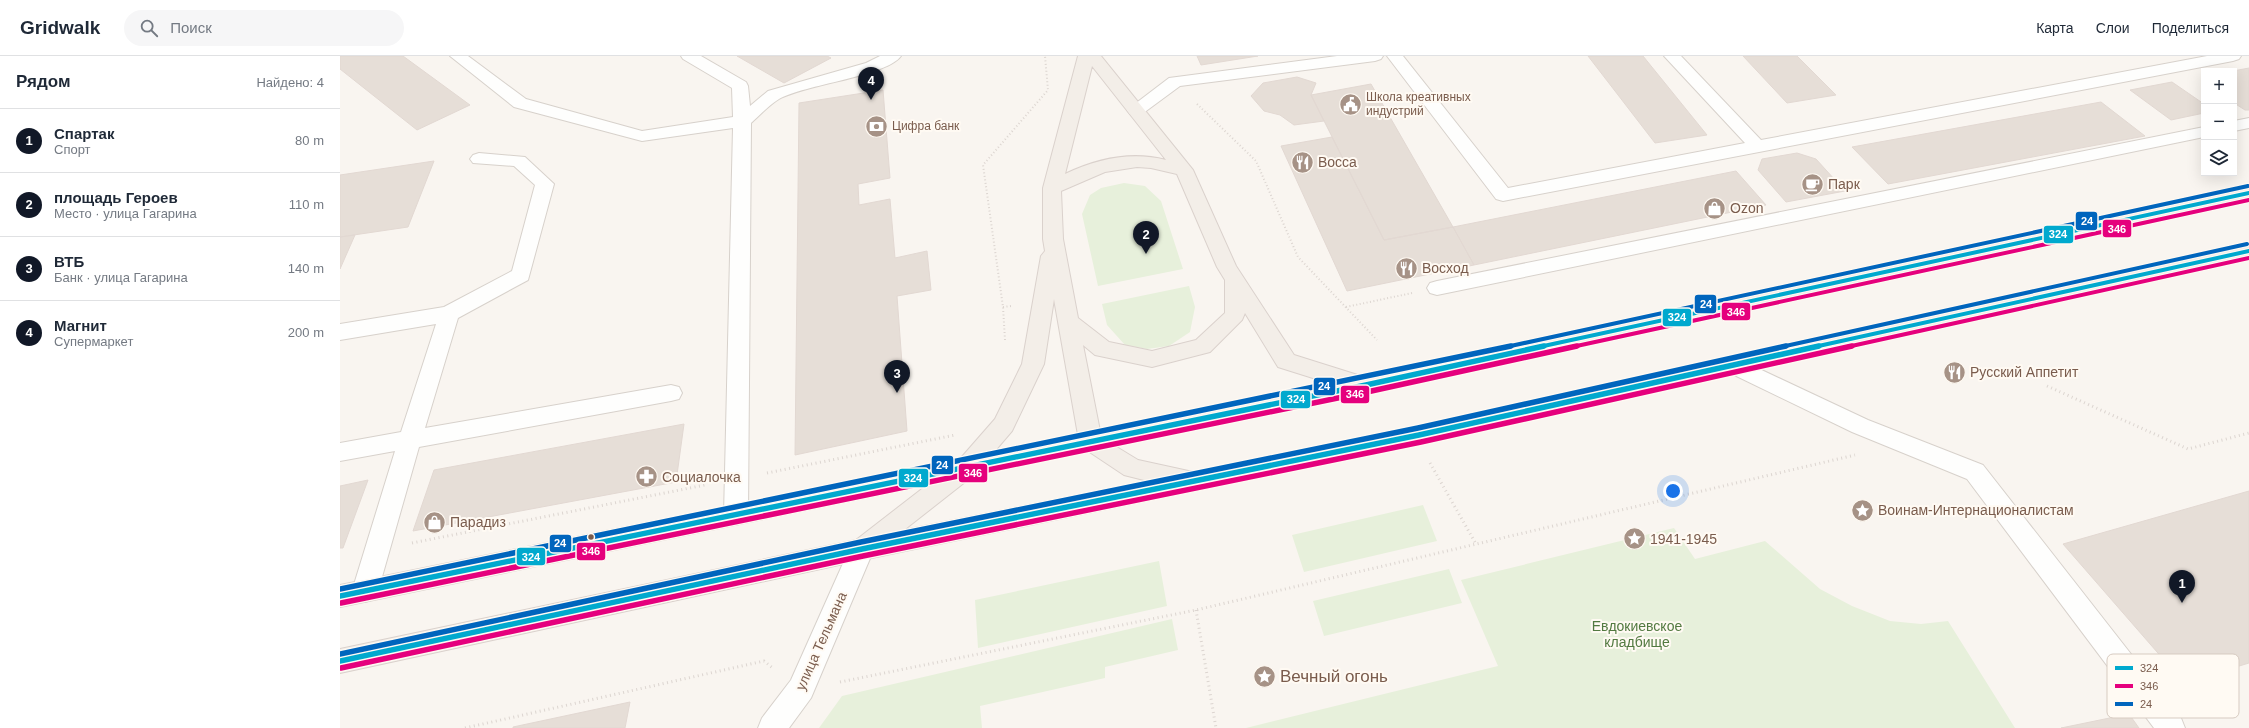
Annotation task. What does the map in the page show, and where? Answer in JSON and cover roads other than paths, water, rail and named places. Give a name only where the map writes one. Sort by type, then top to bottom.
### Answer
[{"type":"main road","points":[[1086,56],[1052,188],[1053,239],[1091,442],[1132,468],[1199,481]]},
{"type":"main road","points":[[1092,56],[1184,170],[1235,280],[1286,361],[1366,386]]},
{"type":"main road","points":[[1052,188],[1081,172],[1116,163],[1152,162],[1184,170]]},
{"type":"main road","points":[[340,596],[1366,386],[2249,193]]},
{"type":"main road","points":[[862,549],[966,468],[1004,425],[1033,364],[1053,239]]},
{"type":"main road","points":[[340,661],[862,549],[1419,435],[2249,251]]},
{"type":"main road","points":[[1068,321],[1103,349],[1152,359],[1203,346],[1235,315],[1235,280]]},
{"type":"street","points":[[458,56],[520,103],[642,136],[742,121],[774,95],[872,66],[893,56]]},
{"type":"street","points":[[689,56],[740,86],[742,121],[736,515]]},
{"type":"street","points":[[1136,110],[1174,82],[1375,56]]},
{"type":"street","points":[[1395,56],[1503,195],[2233,56]]},
{"type":"street","points":[[1672,56],[1758,147]]},
{"type":"street","points":[[2141,60],[2156,71]]},
{"type":"street","points":[[2237,125],[2249,123]]},
{"type":"street","points":[[1437,288],[2201,133]]},
{"type":"street","points":[[340,332],[449,314],[521,275],[545,184],[519,161],[479,160]]},
{"type":"street","points":[[365,591],[376,550],[449,314]]},
{"type":"street","points":[[1734,365],[1860,426],[1975,472],[2114,654]]},
{"type":"street","points":[[340,452],[671,393]]},
{"type":"street","name":"улица Тельмана","points":[[772,728],[801,689],[862,549]]},
{"type":"street","points":[[2163,718],[2171,728]]},
{"type":"place","name":"Магнит","points":[[871,100]]},
{"type":"place","name":"Школа креативных индустрий","points":[[1351,104]]},
{"type":"place","name":"Цифра банк","points":[[876,126]]},
{"type":"place","name":"Bocca","points":[[1303,162]]},
{"type":"place","name":"Парк","points":[[1813,184]]},
{"type":"place","name":"Ozon","points":[[1714,208]]},
{"type":"place","name":"площадь Героев","points":[[1146,254]]},
{"type":"place","name":"Восход","points":[[1407,268]]},
{"type":"place","name":"Русский Аппетит","points":[[1955,372]]},
{"type":"place","name":"ВТБ","points":[[897,393]]},
{"type":"place","name":"Социалочка","points":[[647,477]]},
{"type":"place","name":"Воинам-Интернационалистам","points":[[1863,510]]},
{"type":"place","name":"Парадиз","points":[[434,522]]},
{"type":"place","name":"1941-1945","points":[[1634,539]]},
{"type":"place","name":"Спартак","points":[[2182,603]]},
{"type":"place","name":"Вечный огонь","points":[[1264,676]]},
{"type":"park label","name":"Евдокиевское кладбище","points":[[1637,634]]}]
